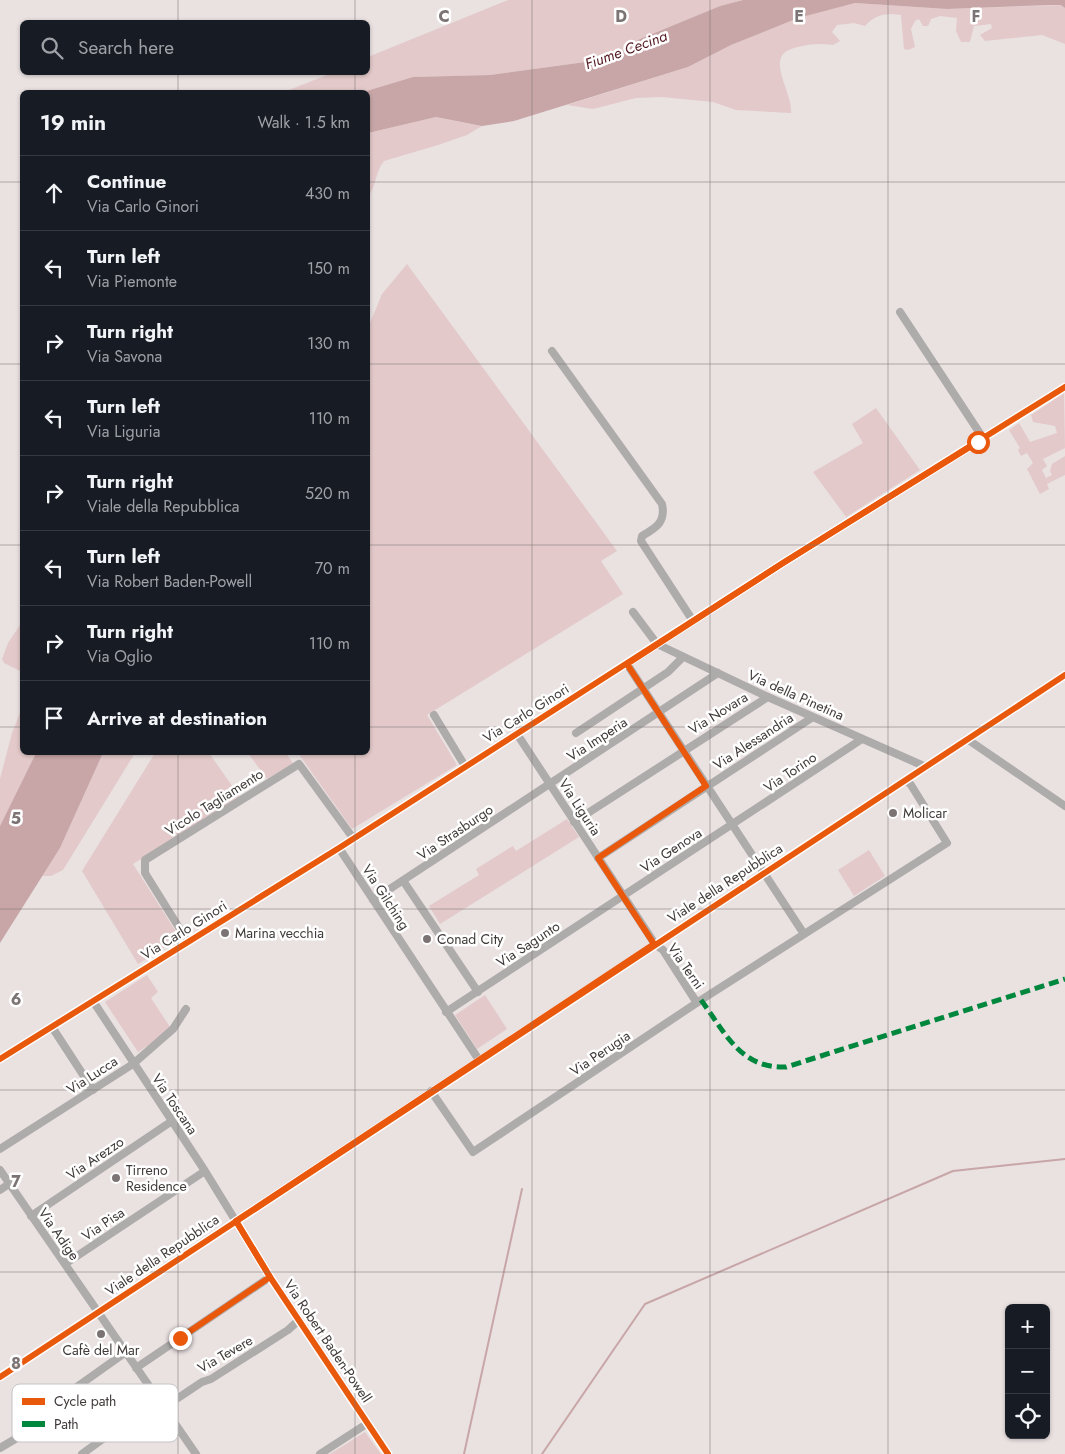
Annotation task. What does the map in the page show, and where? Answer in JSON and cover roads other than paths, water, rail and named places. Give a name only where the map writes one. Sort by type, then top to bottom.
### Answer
[{"type":"street","points":[[900,312],[984,438]]},
{"type":"street","points":[[552,351],[662,504],[664,514],[658,527],[642,536],[641,541],[693,621]]},
{"type":"street","name":"Via Carlo Ginori","points":[[0,1059],[339,848],[693,621],[1065,387]]},
{"type":"street","points":[[633,612],[658,644]]},
{"type":"street","name":"Via della Pinetina","points":[[658,644],[768,697],[926,767]]},
{"type":"street","points":[[576,733],[643,690],[668,672],[683,657]]},
{"type":"street","points":[[627,664],[804,934]]},
{"type":"street","name":"Via Imperia","points":[[549,784],[718,673]]},
{"type":"street","name":"Viale della Repubblica","points":[[0,1378],[1065,674]]},
{"type":"street","name":"Via Novara","points":[[574,822],[682,750],[768,697]]},
{"type":"street","points":[[434,715],[465,766]]},
{"type":"street","name":"Via Alessandria","points":[[598,858],[813,717]]},
{"type":"street","name":"Via Liguria","points":[[517,734],[654,944]]},
{"type":"street","name":"Via Torino","points":[[732,825],[862,738]]},
{"type":"street","points":[[967,739],[1065,806]]},
{"type":"street","name":"Vicolo Tagliamento","points":[[188,942],[145,873],[145,860],[298,764],[353,838]]},
{"type":"street","name":"Via Perugia","points":[[432,1091],[473,1152],[697,1003],[947,843],[906,780]]},
{"type":"street","name":"Via Strasburgo","points":[[374,900],[404,882],[549,784]]},
{"type":"street","name":"Via Genova","points":[[623,896],[732,825]]},
{"type":"street","name":"Via Gilching","points":[[339,848],[479,1060]]},
{"type":"street","points":[[404,882],[478,992]]},
{"type":"street","name":"Via Sagunto","points":[[446,1012],[623,896]]},
{"type":"street","name":"Via Terni","points":[[654,944],[663,950],[697,1003]]},
{"type":"street","name":"Via Toscana","points":[[93,1001],[236,1221]]},
{"type":"street","name":"Via Lucca","points":[[0,1149],[133,1064],[173,1029],[186,1009]]},
{"type":"street","points":[[52,1027],[92,1090]]},
{"type":"street","name":"Via Arezzo","points":[[31,1216],[172,1121]]},
{"type":"street","name":"Via Adige","points":[[0,1170],[97,1313]]},
{"type":"street","name":"Via Pisa","points":[[65,1264],[205,1171]]},
{"type":"street","points":[[0,1190],[9,1184]]},
{"type":"street","name":"Via Robert Baden-Powell","points":[[236,1221],[270,1277],[368,1423]]},
{"type":"street","points":[[136,1368],[270,1277]]},
{"type":"street","points":[[97,1313],[147,1384]]},
{"type":"street","name":"Via Tevere","points":[[178,1399],[280,1336],[299,1320]]},
{"type":"street","points":[[81,1384],[126,1352]]},
{"type":"street","points":[[320,1454],[368,1423],[388,1454]]},
{"type":"street","points":[[178,1428],[196,1454]]},
{"type":"street","points":[[0,1448],[12,1441]]},
{"type":"street","points":[[82,1454],[99,1442]]},
{"type":"water","name":"Fiume Cecina","points":[[743,0],[1065,0],[1065,8],[1061,5],[1051,5],[947,9],[855,3],[798,18],[731,45],[688,67],[514,121],[482,126],[436,117],[370,133],[370,90],[413,77],[490,75],[593,61],[620,52],[640,39],[720,6]]},
{"type":"water","points":[[35,755],[102,755],[60,848],[0,943],[0,826]]},
{"type":"waterway","points":[[542,1454],[645,1304],[953,1171],[1065,1159]]},
{"type":"waterway","points":[[464,1454],[522,1189]]},
{"type":"place","name":"Molicar","points":[[893,813]]},
{"type":"place","name":"Marina vecchia","points":[[225,933]]},
{"type":"place","name":"Conad City","points":[[427,939]]},
{"type":"place","name":"Tirreno Residence","points":[[116,1178]]},
{"type":"place","name":"Cafè del Mar","points":[[101,1334]]}]
